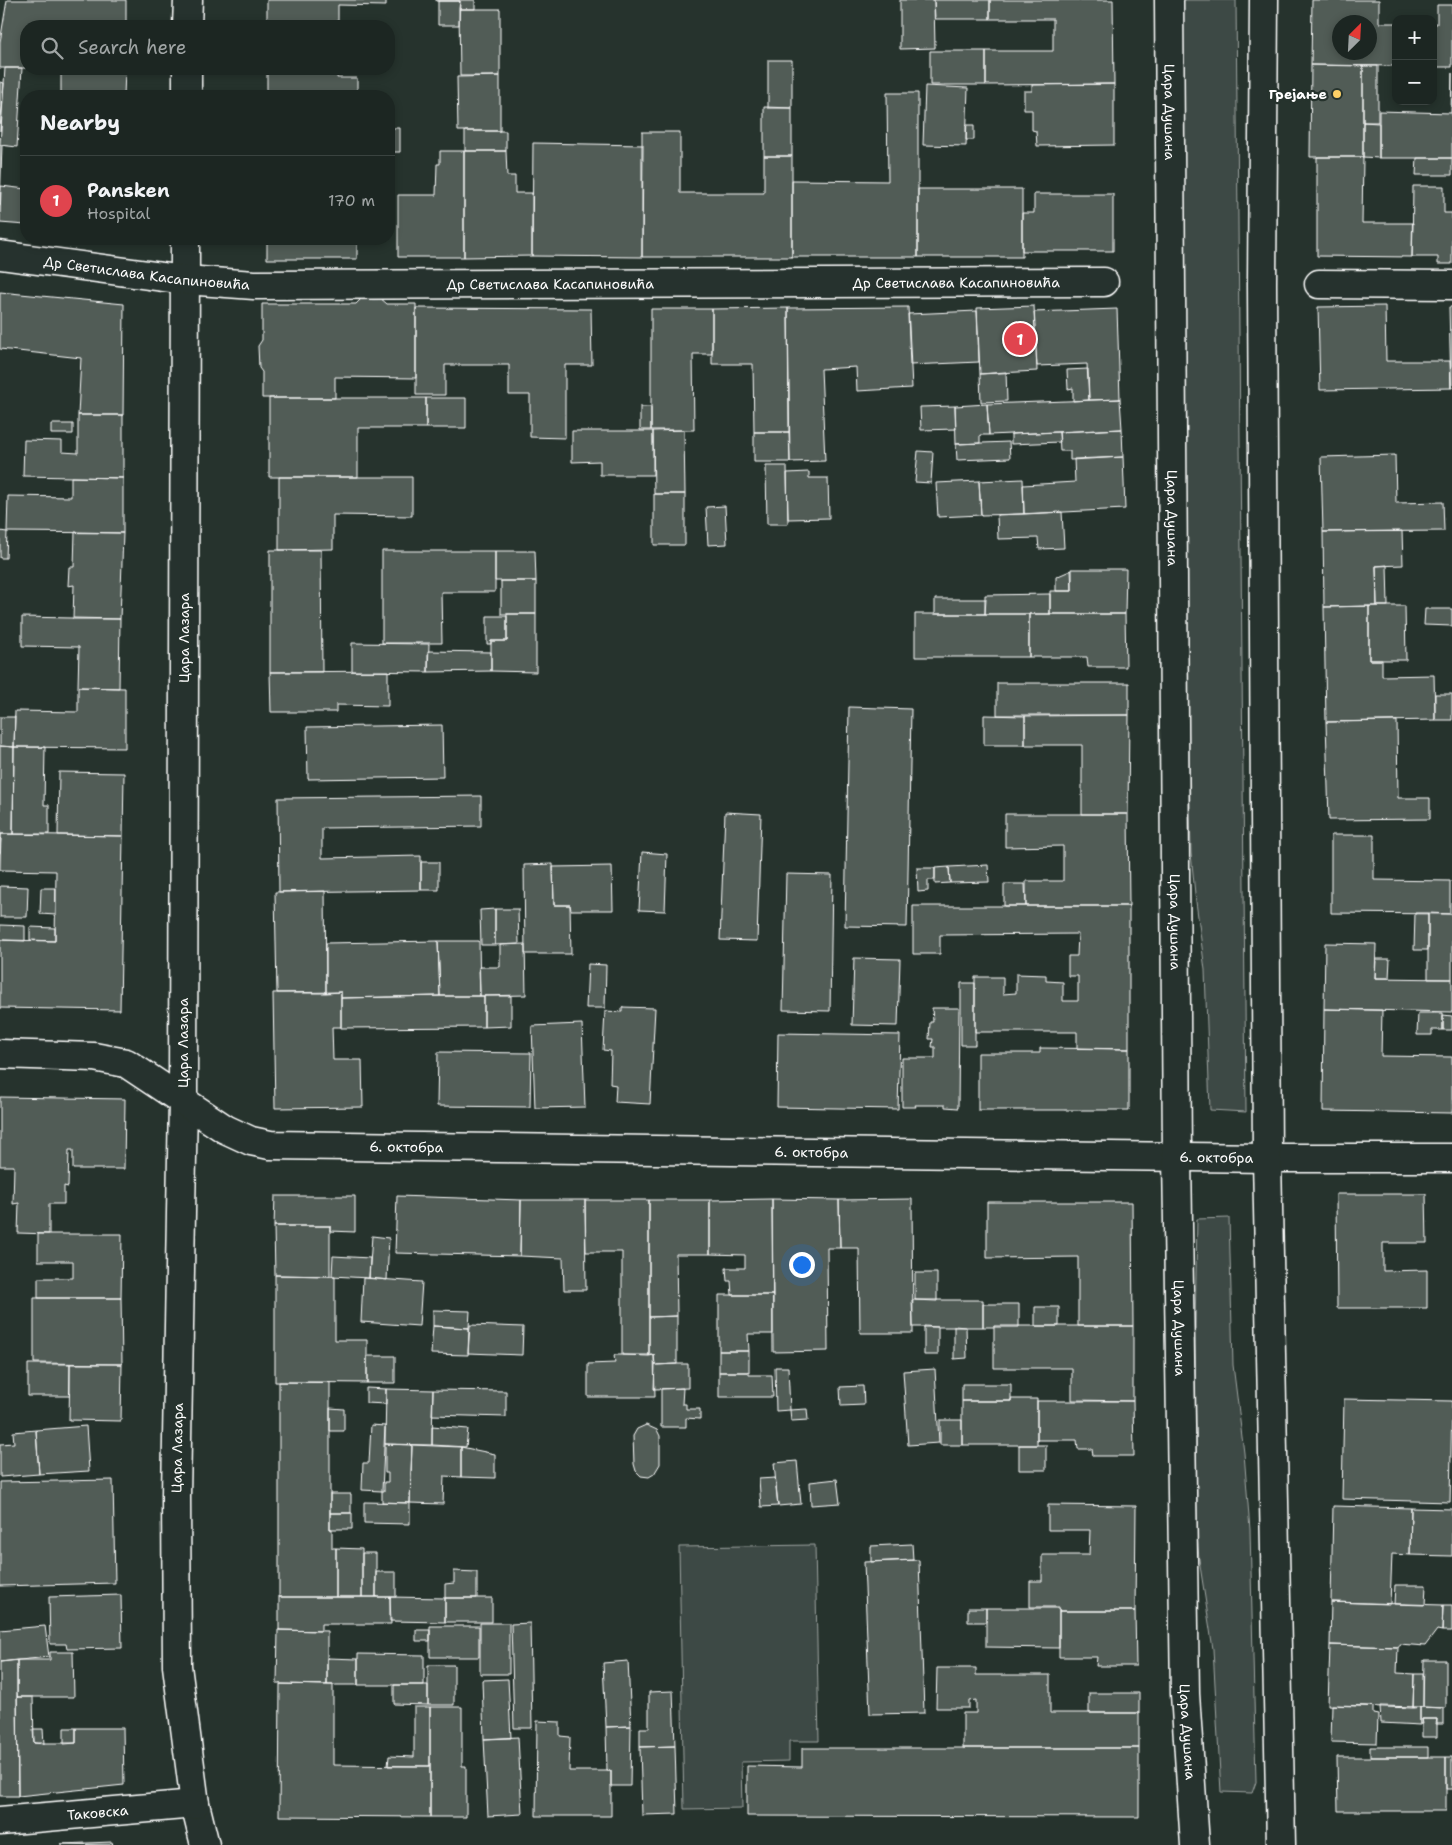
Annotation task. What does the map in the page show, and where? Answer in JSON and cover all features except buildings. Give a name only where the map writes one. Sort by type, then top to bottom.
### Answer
[{"type":"street","points":[[187,20],[188,0]]},
{"type":"street","name":"Цара Душана","points":[[1169,0],[1178,1156],[1185,1694],[1195,1845]]},
{"type":"street","points":[[1264,0],[1262,294],[1267,1158],[1281,1845]]},
{"type":"street","points":[[187,75],[187,90]]},
{"type":"street","name":"Цара Лазара","points":[[186,245],[183,1100],[176,1496],[177,1666],[195,1804],[206,1845]]},
{"type":"street","name":"Др Светислава Касапиновића","points":[[0,255],[185,280],[254,285],[1104,282]]},
{"type":"street","points":[[1319,284],[1452,285]]},
{"type":"street","name":"6. октобра","points":[[0,1054],[94,1057],[126,1063],[226,1129],[251,1141],[270,1145],[1267,1158],[1452,1158]]},
{"type":"street","name":"Таковска","points":[[0,1821],[195,1804]]},
{"type":"shaded area","points":[[1183,0],[1236,0],[1246,1112],[1210,1110],[1205,970],[1191,853],[1187,658]]},
{"type":"shaded area","points":[[1229,1218],[1233,1365],[1244,1453],[1250,1530],[1256,1782],[1252,1793],[1221,1792],[1213,1649],[1197,1534],[1195,1330],[1197,1219]]},
{"type":"shaded area","points":[[815,1545],[819,1741],[789,1741],[789,1761],[741,1762],[742,1808],[684,1809],[679,1547]]},
{"type":"place","name":"Грејање","points":[[1337,94]]},
{"type":"place","name":"Pansken","points":[[1020,339]]}]
